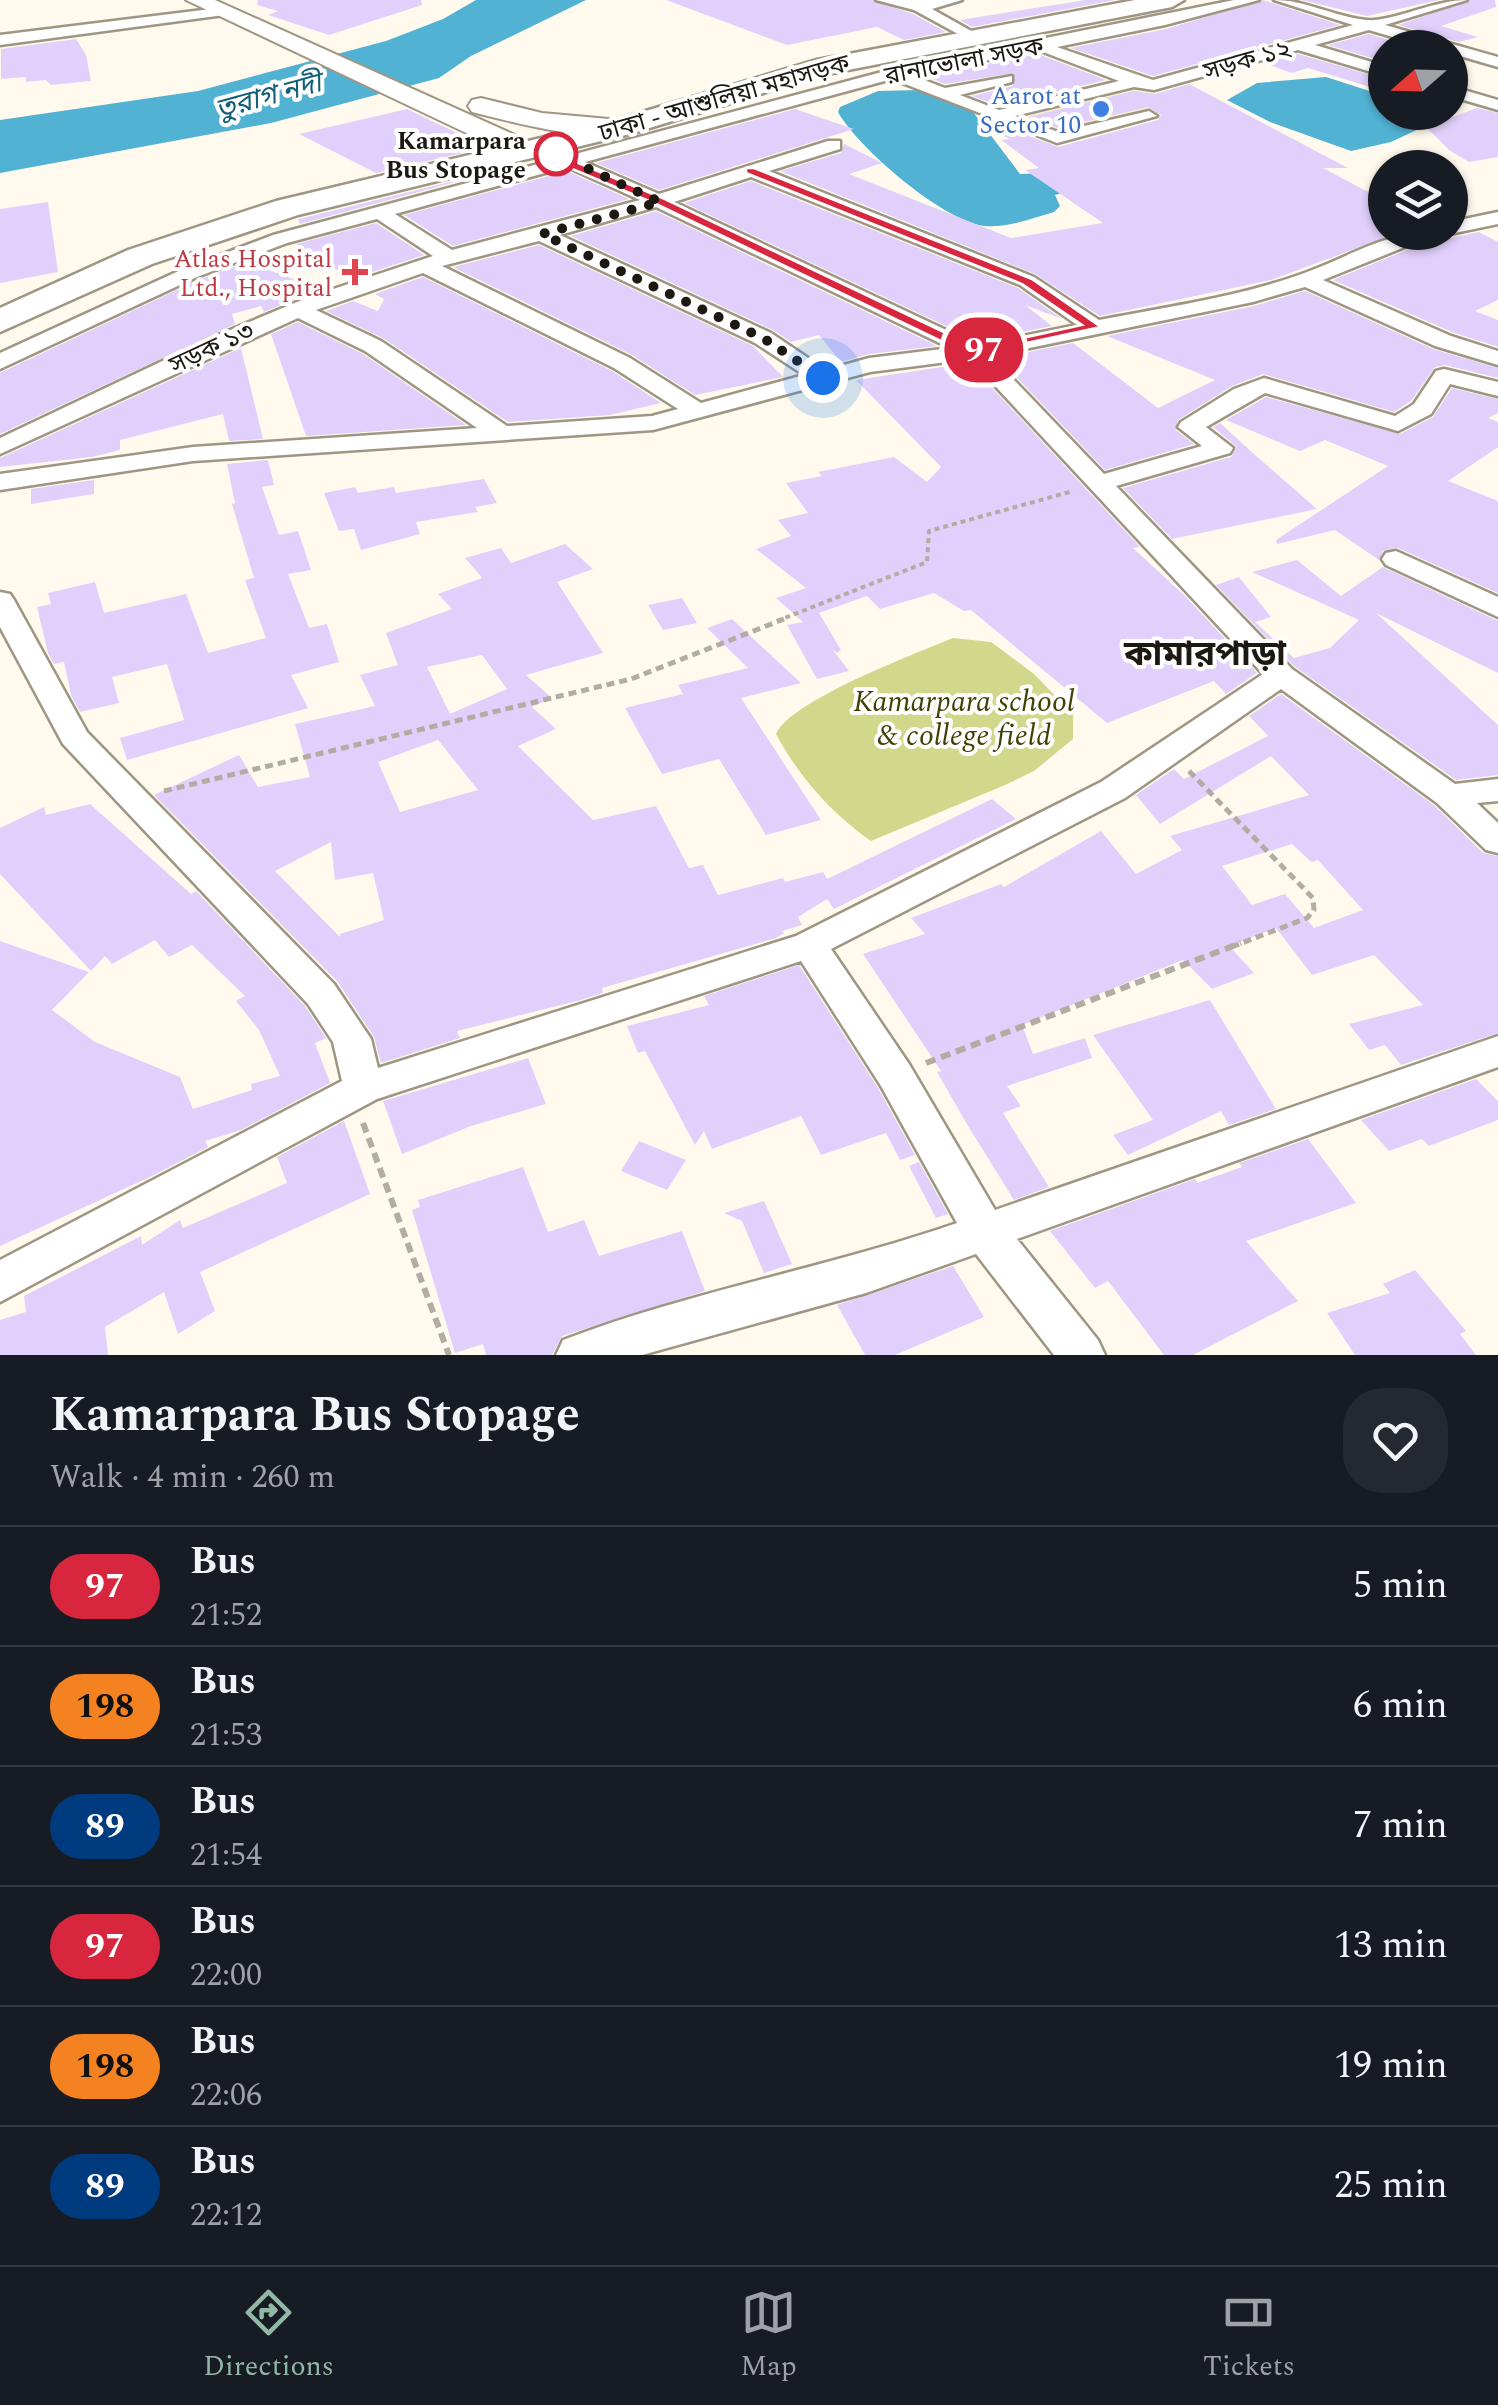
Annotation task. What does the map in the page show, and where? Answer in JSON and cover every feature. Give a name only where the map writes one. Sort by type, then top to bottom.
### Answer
[{"type":"highway","name":"ঢাকা - আশুলিয়া মহাসড়ক","points":[[0,320],[206,232],[451,166],[547,150],[817,68],[1172,0]]},
{"type":"main road","points":[[197,0],[318,41],[547,150]]},
{"type":"main road","points":[[221,6],[288,42],[450,106],[488,106],[542,121],[620,128]]},
{"type":"main road","points":[[450,106],[481,144],[451,166]]},
{"type":"street","points":[[883,0],[918,7],[974,37]]},
{"type":"street","points":[[918,7],[955,0]]},
{"type":"street","name":"রানাভোলা সড়ক","points":[[0,362],[190,273],[280,239],[379,212],[547,150],[1252,0]]},
{"type":"street","points":[[1281,0],[1384,30]]},
{"type":"street","name":"সড়ক ১২","points":[[1038,45],[1135,82],[1154,85],[1460,0]]},
{"type":"street","points":[[0,40],[221,6]]},
{"type":"street","points":[[1298,45],[1368,66]]},
{"type":"street","points":[[1473,55],[1498,47]]},
{"type":"street","points":[[1468,54],[1498,62]]},
{"type":"street","points":[[893,74],[1056,138],[1149,116]]},
{"type":"street","points":[[942,94],[1006,79]]},
{"type":"street","points":[[998,115],[1135,82]]},
{"type":"street","points":[[1468,96],[1498,105]]},
{"type":"street","name":"সড়ক ১৩","points":[[0,447],[219,342],[299,310],[449,256],[660,202],[834,145]]},
{"type":"street","points":[[547,150],[975,352],[1096,484],[1281,674],[1449,794],[1498,842]]},
{"type":"street","points":[[750,170],[1027,282],[1094,327]]},
{"type":"street","points":[[379,212],[449,256]]},
{"type":"street","points":[[1468,224],[1498,218]]},
{"type":"street","points":[[1473,223],[1498,235]]},
{"type":"street","points":[[542,234],[763,338],[823,378]]},
{"type":"street","points":[[0,482],[150,458],[631,426],[903,358],[975,352],[1253,296],[1306,280],[1375,250]]},
{"type":"street","points":[[424,266],[622,363],[698,411]]},
{"type":"street","points":[[1306,280],[1443,341],[1498,358]]},
{"type":"street","points":[[299,310],[373,346],[504,434]]},
{"type":"street","points":[[1096,484],[1220,448],[1190,427],[1242,394],[1264,385],[1398,424],[1424,408],[1444,376],[1498,389]]},
{"type":"street","points":[[1396,559],[1498,608]]},
{"type":"street","points":[[0,600],[74,738],[321,994],[352,1039],[362,1088]]},
{"type":"street","points":[[0,1282],[362,1088],[809,945],[1112,790],[1172,753],[1281,674]]},
{"type":"street","points":[[1449,794],[1498,790]]},
{"type":"street","points":[[809,945],[895,1075],[984,1231],[1082,1355]]},
{"type":"street","points":[[579,1355],[670,1325],[866,1274],[1498,1050]]},
{"type":"path","points":[[132,798],[632,679],[927,562],[929,530],[1096,484]]},
{"type":"path","points":[[895,1075],[1307,918],[1314,910],[1313,898],[1302,883],[1172,753]]},
{"type":"path","points":[[362,1088],[360,1115],[449,1355]]},
{"type":"shaded area","name":"Aarot at Sector 10","points":[[1135,83],[1198,103],[1060,137],[1006,116]]},
{"type":"green space","name":"Kamarpara school & college field","points":[[953,638],[991,642],[1034,674],[1073,714],[1073,739],[1034,771],[871,841],[817,793],[776,734],[786,721],[829,693]]},
{"type":"water","name":"তুরাগ নদী","points":[[476,0],[586,0],[471,56],[439,78],[271,123],[0,173],[0,120],[198,91],[386,41],[443,19]]},
{"type":"water","points":[[1326,77],[1368,91],[1368,130],[1417,130],[1391,142],[1351,151],[1270,122],[1227,100],[1257,83]]},
{"type":"water","points":[[878,91],[938,93],[970,108],[1020,174],[1051,173],[1074,190],[1055,195],[1060,206],[1054,212],[993,226],[968,221],[925,197],[863,144],[838,112],[840,107]]},
{"type":"building","points":[[258,0],[421,0],[422,5],[329,35],[268,15],[278,11],[257,5]]},
{"type":"building","points":[[666,0],[872,0],[913,14],[946,32],[904,40],[877,27],[787,45]]},
{"type":"building","points":[[1086,0],[1115,0],[972,27],[960,20]]},
{"type":"building","points":[[1263,0],[1340,25],[1153,76],[1071,48],[1166,29]]},
{"type":"building","points":[[1302,0],[1439,0],[1367,16]]},
{"type":"building","points":[[1471,0],[1495,0],[1496,7],[1441,26],[1454,30],[1416,30],[1398,25]]},
{"type":"building","points":[[1368,34],[1368,57],[1328,45]]},
{"type":"building","points":[[76,39],[86,55],[91,81],[51,85],[46,80],[26,82],[26,77],[1,79],[1,49]]},
{"type":"building","points":[[1038,54],[1106,80],[999,106],[972,96],[1013,86],[1014,73],[945,84],[925,76]]},
{"type":"building","points":[[1298,54],[1368,74],[1368,86],[1308,68],[1292,73],[1264,63]]},
{"type":"building","points":[[1189,84],[1348,168],[1323,168],[1368,192],[1368,244],[1271,280],[1100,316],[1035,274],[780,171],[841,153],[844,144],[882,163],[849,174],[1011,238],[1103,223],[1025,170],[1039,168],[1001,140],[1009,139],[995,131],[1009,128],[1058,147],[1158,120],[1161,115],[1148,107],[1058,128],[1028,117],[1134,91],[1155,94]]},
{"type":"building","points":[[1477,108],[1498,113],[1498,157],[1469,162],[1468,150],[1449,150],[1429,130],[1468,130],[1468,111]]},
{"type":"building","points":[[407,109],[457,133],[448,136],[476,150],[376,173],[299,134]]},
{"type":"building","points":[[795,109],[854,129],[659,190],[596,163]]},
{"type":"building","points":[[511,167],[300,224],[298,219],[299,219]]},
{"type":"building","points":[[567,171],[629,199],[453,246],[404,215]]},
{"type":"building","points":[[751,181],[1018,288],[1062,319],[1025,305],[1052,326],[978,341],[684,203]]},
{"type":"building","points":[[48,202],[58,272],[0,283],[0,209]]},
{"type":"building","points":[[656,211],[937,346],[869,354],[841,362],[819,335],[791,342],[571,236]]},
{"type":"building","points":[[376,223],[424,255],[351,279],[296,244]]},
{"type":"building","points":[[1479,232],[1498,242],[1498,300],[1475,311],[1498,320],[1498,347],[1452,332],[1333,280],[1407,250],[1468,250],[1468,234]]},
{"type":"building","points":[[539,245],[753,346],[783,377],[695,395],[632,355],[453,267]]},
{"type":"building","points":[[247,262],[320,289],[264,312],[261,306],[232,314],[235,324],[0,434],[0,373],[198,280]]},
{"type":"building","points":[[423,277],[612,371],[661,403],[610,415],[508,422],[383,338],[326,311],[353,301],[378,311],[384,299],[375,294]]},
{"type":"building","points":[[1305,291],[1433,349],[1498,368],[1498,378],[1445,365],[1435,367],[1411,401],[1394,412],[1263,374],[1232,386],[1178,420],[1176,430],[1194,444],[1105,470],[998,358],[1073,343],[1158,408],[1215,380],[1107,336],[1254,306]]},
{"type":"building","points":[[298,322],[363,354],[466,425],[306,436],[271,334]]},
{"type":"building","points":[[241,348],[263,439],[229,441],[223,414],[120,440],[120,450],[92,457],[0,467],[0,458]]},
{"type":"building","points":[[969,363],[1140,547],[1133,548],[1184,595],[1257,673],[1226,694],[1214,681],[1107,723],[971,610],[964,611],[934,593],[880,609],[867,596],[819,613],[841,650],[837,653],[832,649],[849,671],[817,679],[787,625],[803,622],[776,598],[806,588],[756,549],[791,536],[778,520],[808,513],[786,483],[822,476],[818,472],[894,457],[927,482],[941,467],[856,380]]},
{"type":"building","points":[[1452,388],[1498,399],[1498,413],[1488,418],[1498,422],[1498,447],[1448,481],[1498,501],[1498,593],[1398,548],[1383,551],[1379,560],[1335,530],[1277,544],[1276,540],[1388,466],[1325,440],[1300,451],[1226,420],[1266,397],[1400,434],[1433,417]]},
{"type":"building","points":[[1220,423],[1317,509],[1172,539],[1123,488],[1231,457],[1237,447],[1213,427]]},
{"type":"building","points":[[268,460],[274,485],[262,487],[279,535],[298,531],[311,570],[288,574],[309,628],[327,624],[339,662],[291,675],[308,708],[127,760],[120,738],[184,720],[167,664],[112,677],[119,703],[80,712],[71,695],[64,662],[54,664],[48,653],[37,607],[51,604],[48,593],[95,582],[104,613],[186,594],[208,653],[266,638],[245,580],[254,578],[232,504],[235,503],[227,464]]},
{"type":"building","points":[[484,479],[497,503],[475,507],[478,512],[416,522],[420,534],[361,550],[354,529],[339,531],[324,493],[355,487],[358,493],[394,487],[396,493]]},
{"type":"building","points":[[94,480],[94,494],[31,504],[31,489]]},
{"type":"building","points":[[565,544],[593,569],[557,582],[603,653],[526,675],[552,698],[532,707],[556,729],[518,746],[593,820],[656,806],[689,868],[703,865],[718,895],[823,872],[827,879],[992,799],[1016,819],[834,909],[827,899],[798,917],[802,925],[782,931],[776,938],[602,988],[603,993],[581,1000],[457,1031],[460,1038],[381,1063],[374,1037],[337,981],[154,795],[239,755],[258,787],[310,777],[295,724],[375,706],[360,675],[398,665],[386,633],[452,609],[438,594],[482,578],[465,558],[501,548],[511,563]],"holes":[[[482,655],[507,689],[450,714],[427,667]],[[438,740],[478,790],[400,812],[378,762]],[[331,842],[335,880],[373,873],[384,920],[340,937],[275,871]]]},
{"type":"building","points":[[1297,560],[1341,596],[1383,567],[1498,621],[1498,673],[1376,613],[1498,725],[1498,775],[1456,780],[1294,666],[1216,585],[1239,577],[1271,617],[1255,622],[1294,658],[1330,648],[1359,620],[1252,572]]},
{"type":"building","points":[[682,598],[697,623],[663,630],[648,605]]},
{"type":"building","points":[[732,619],[801,683],[741,698],[821,820],[766,835],[719,759],[662,774],[625,708],[683,694],[678,685],[748,668],[707,628]]},
{"type":"building","points":[[1281,694],[1435,806],[1483,853],[1498,856],[1498,1033],[1401,1065],[1385,1045],[1369,1050],[1349,1024],[1423,1005],[1374,955],[1312,975],[1276,928],[1229,946],[1254,973],[1212,989],[1183,960],[1022,1025],[1033,1054],[1085,1038],[1092,1058],[1007,1086],[1021,1106],[1003,1113],[1049,1187],[1014,1200],[937,1072],[941,1071],[863,954],[925,934],[911,918],[1001,884],[1004,887],[1101,831],[1136,874],[1182,850],[1170,836],[1309,795],[1271,756],[1160,824],[1136,795],[1174,769],[1184,779],[1268,736],[1249,716]],"holes":[[[1292,844],[1311,862],[1318,860],[1363,910],[1314,928],[1285,894],[1252,905],[1222,866]]]},
{"type":"building","points":[[90,804],[191,894],[196,891],[305,1006],[326,1038],[315,1043],[330,1083],[241,1130],[205,1141],[208,1147],[154,1175],[0,1246],[0,941],[89,972],[52,1010],[95,1042],[180,1077],[193,1109],[252,1090],[251,1084],[280,1076],[259,1030],[236,1001],[245,996],[192,945],[169,957],[155,940],[112,964],[105,956],[91,971],[0,874],[0,828],[44,807],[46,815]]},
{"type":"building","points":[[799,965],[878,1088],[915,1155],[900,1160],[886,1133],[821,1155],[801,1116],[712,1149],[704,1131],[695,1145],[645,1051],[638,1053],[627,1026],[709,1005],[704,996]]},
{"type":"building","points":[[1210,1000],[1276,1109],[1229,1125],[1221,1111],[1128,1155],[1113,1135],[1153,1120],[1093,1035]]},
{"type":"building","points":[[528,1058],[546,1104],[471,1126],[402,1154],[383,1101]]},
{"type":"building","points":[[1476,1079],[1498,1101],[1498,1120],[1429,1146],[1422,1139],[1389,1151],[1361,1120]]},
{"type":"building","points":[[344,1121],[370,1194],[200,1272],[215,1311],[178,1334],[164,1292],[105,1327],[108,1355],[0,1355],[0,1320],[26,1312],[24,1296],[141,1236],[142,1245],[180,1220],[183,1228],[287,1183],[277,1157]]},
{"type":"building","points":[[1308,1139],[1356,1203],[1246,1241],[1298,1301],[1193,1355],[1164,1355],[1108,1281],[1095,1288],[1050,1231],[1195,1179],[1197,1183],[1242,1167],[1239,1163]]},
{"type":"building","points":[[639,1141],[686,1160],[667,1190],[621,1171]]},
{"type":"building","points":[[919,1162],[948,1214],[936,1218],[909,1166]]},
{"type":"building","points":[[523,1167],[548,1232],[584,1220],[599,1256],[682,1231],[705,1291],[562,1336],[552,1355],[486,1355],[483,1344],[455,1353],[412,1210],[420,1207],[418,1200]]},
{"type":"building","points":[[764,1201],[792,1264],[764,1273],[742,1221],[724,1213]]},
{"type":"building","points":[[953,1266],[984,1317],[895,1355],[865,1355],[837,1305]]},
{"type":"building","points":[[1415,1270],[1466,1331],[1460,1334],[1476,1355],[1355,1355],[1327,1313],[1390,1293],[1383,1284]]},
{"type":"bus line","name":"97","points":[[541,144],[569,163],[660,202],[975,352],[1094,327],[1027,282],[750,170]]},
{"type":"place","name":"Aarot at Sector 10","points":[[1101,109]]},
{"type":"place","name":"Kamarpara Bus Stopage","points":[[556,154]]},
{"type":"place","name":"Atlas Hospital Ltd., Hospital","points":[[355,272]]},
{"type":"district","name":"কামারপাড়া","points":[[1205,653]]},
{"type":"route","points":[[556,154],[660,202],[542,234],[763,338],[823,378]]}]
